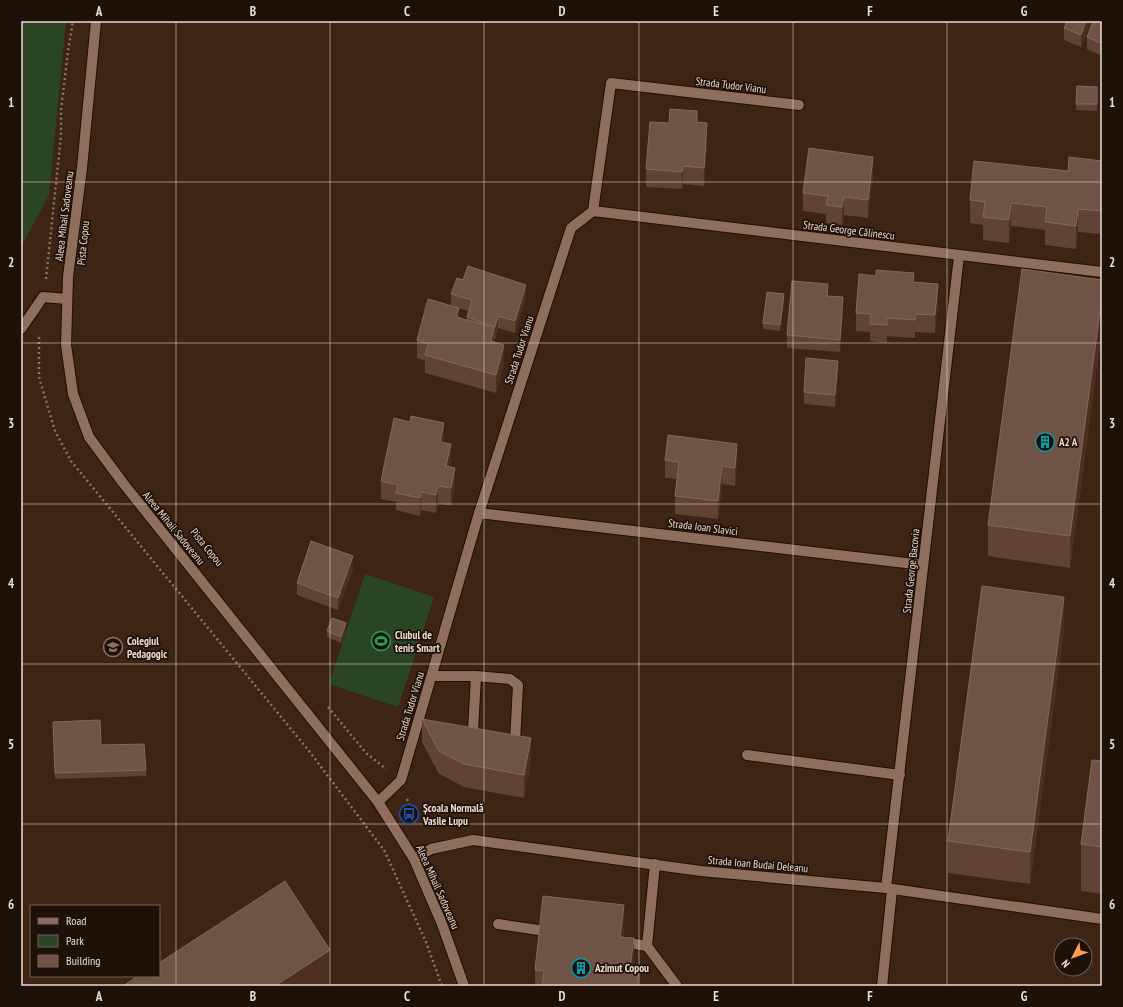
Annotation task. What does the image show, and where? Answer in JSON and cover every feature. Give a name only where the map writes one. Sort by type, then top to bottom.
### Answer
[{"type":"street","name":"Aleea Mihail Sadoveanu","points":[[96,21],[82,168],[68,277],[66,345],[73,394],[89,437],[128,489],[378,802],[414,859],[442,924],[464,986]]},
{"type":"street","name":"Strada Tudor Vianu","points":[[378,802],[401,780],[479,513],[571,228],[593,210],[611,83],[798,105]]},
{"type":"street","name":"Strada George Călinescu","points":[[593,210],[959,256],[1102,272]]},
{"type":"street","name":"Strada George Bacovia","points":[[882,986],[889,889],[900,775],[959,256]]},
{"type":"street","points":[[21,329],[43,296],[67,299]]},
{"type":"street","name":"Strada Ioan Slavici","points":[[479,513],[923,565]]},
{"type":"street","points":[[432,676],[476,676],[510,679],[518,685],[515,742]]},
{"type":"street","points":[[473,731],[476,676]]},
{"type":"street","points":[[747,755],[900,775]]},
{"type":"street","name":"Strada Ioan Budai Deleanu","points":[[414,859],[431,849],[473,840],[701,871],[889,889],[1102,919]]},
{"type":"street","points":[[647,946],[654,864]]},
{"type":"street","points":[[498,924],[561,933]]},
{"type":"street","points":[[616,941],[647,946],[680,986]]},
{"type":"path","points":[[43,296],[61,136],[68,51],[73,21]]},
{"type":"path","points":[[39,333],[39,377],[55,431],[71,461],[309,751],[384,850],[426,942],[442,986]]},
{"type":"path","points":[[326,705],[366,753],[401,780],[424,853]]},
{"type":"green space","points":[[21,21],[66,21],[49,195],[21,247]]},
{"type":"green space","name":"Clubul de tenis Smart","points":[[365,574],[434,597],[398,707],[329,684]]},
{"type":"building","points":[[1067,21],[1086,21],[1081,35],[1064,28]]},
{"type":"building","points":[[1093,21],[1102,21],[1102,44],[1087,37]]},
{"type":"building","points":[[1077,86],[1097,87],[1097,104],[1076,104]]},
{"type":"building","points":[[670,109],[697,111],[697,122],[707,123],[704,168],[683,166],[682,172],[646,169],[650,122],[669,123]]},
{"type":"building","points":[[809,148],[873,157],[868,200],[844,197],[842,207],[826,205],[828,196],[803,193]]},
{"type":"building","points":[[1069,157],[1102,161],[1100,173],[1102,173],[1102,211],[1078,209],[1076,226],[1045,222],[1047,207],[1011,203],[1009,220],[983,217],[985,202],[970,200],[974,161],[1068,171]]},
{"type":"building","points":[[468,266],[526,285],[515,321],[498,316],[495,327],[467,317],[472,300],[451,294],[457,278],[463,280]]},
{"type":"building","name":"A2 A","points":[[1022,269],[1102,280],[1102,296],[1070,536],[988,525]]},
{"type":"building","points":[[876,270],[914,273],[913,282],[938,284],[935,315],[915,314],[915,320],[887,318],[887,325],[870,324],[871,314],[856,313],[859,274],[876,276]]},
{"type":"building","points":[[792,281],[828,284],[827,296],[843,297],[840,340],[787,335]]},
{"type":"building","points":[[767,292],[784,294],[780,325],[763,323]]},
{"type":"building","points":[[428,299],[459,308],[456,317],[494,327],[491,341],[504,345],[496,375],[425,355],[428,344],[417,340]]},
{"type":"building","points":[[806,358],[838,361],[835,395],[804,392]]},
{"type":"building","points":[[411,416],[444,423],[440,442],[451,444],[446,466],[455,468],[451,488],[438,486],[436,495],[421,492],[420,498],[396,493],[398,485],[381,481],[394,418],[410,422]]},
{"type":"building","points":[[668,435],[737,444],[735,468],[722,466],[718,501],[675,496],[679,462],[665,460]]},
{"type":"building","points":[[311,541],[353,556],[338,598],[297,583]]},
{"type":"building","points":[[982,586],[1064,597],[1030,852],[948,841]]},
{"type":"building","points":[[332,618],[346,623],[341,637],[327,631]]},
{"type":"building","points":[[422,719],[531,738],[524,775],[464,764],[439,751]]},
{"type":"building","points":[[100,720],[101,745],[144,744],[146,770],[55,773],[53,722]]},
{"type":"building","points":[[1092,760],[1102,761],[1102,847],[1081,844]]},
{"type":"building","points":[[285,881],[330,950],[275,986],[123,986],[136,977],[160,977],[160,962]]},
{"type":"building","points":[[543,896],[624,905],[620,937],[634,938],[630,968],[639,969],[637,986],[542,986],[544,971],[535,970]]},
{"type":"place","name":"A2 A","points":[[1045,442]]},
{"type":"place","name":"Clubul de tenis Smart","points":[[381,641]]},
{"type":"place","name":"Colegiul Pedagogic","points":[[113,647]]},
{"type":"place","name":"Școala Normală Vasile Lupu","points":[[409,814]]},
{"type":"place","name":"Azimut Copou","points":[[581,968]]}]
